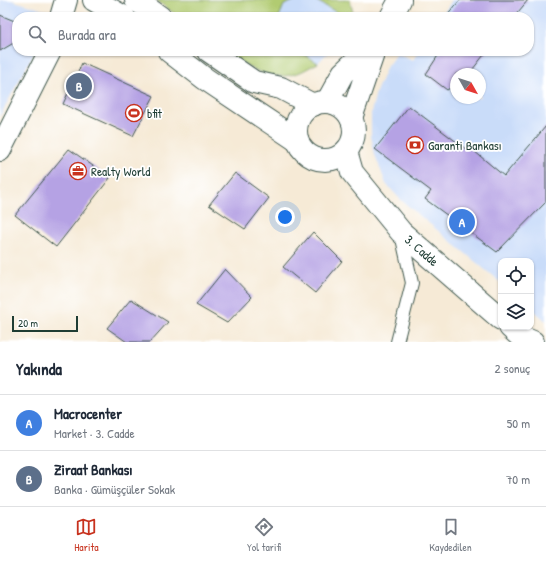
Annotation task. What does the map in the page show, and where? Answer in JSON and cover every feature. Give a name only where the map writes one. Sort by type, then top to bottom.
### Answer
[{"type":"main road","points":[[62,12],[66,0]]},
{"type":"main road","points":[[94,0],[115,12]]},
{"type":"main road","points":[[136,0],[153,12]]},
{"type":"main road","points":[[394,12],[400,0]]},
{"type":"main road","points":[[0,150],[47,56]]},
{"type":"main road","points":[[175,56],[204,78],[298,141],[303,149],[311,156],[320,159],[338,155],[351,144],[354,136],[351,118],[372,56]]},
{"type":"main road","points":[[216,56],[254,82],[281,88],[320,104],[342,107],[351,118]]},
{"type":"main road","points":[[298,141],[297,132],[301,116],[320,104],[342,73],[361,56]]},
{"type":"main road","name":"3. Cadde","points":[[338,155],[401,232],[498,316]]},
{"type":"main road","points":[[514,330],[521,336],[533,342]]},
{"type":"lane","points":[[397,342],[412,283],[401,232]]},
{"type":"shaded area","points":[[0,0],[11,0],[48,11],[12,12],[12,56],[32,56],[0,116]]},
{"type":"shaded area","points":[[296,0],[315,0],[336,12],[281,12],[284,5]]},
{"type":"shaded area","points":[[452,0],[546,0],[546,321],[534,311],[534,258],[498,258],[498,281],[401,200],[386,184],[375,155],[371,136],[371,112],[376,92],[387,66],[395,56],[404,56],[413,60],[416,56],[534,56],[534,12],[444,12]]},
{"type":"shaded area","points":[[307,56],[324,56],[318,63]]},
{"type":"green space","points":[[156,0],[296,0],[284,5],[281,12],[172,12]]},
{"type":"green space","points":[[315,0],[350,0],[353,12],[336,12]]},
{"type":"green space","points":[[232,56],[307,56],[318,63],[295,74],[275,76],[257,71]]},
{"type":"building","points":[[460,0],[528,0],[518,12],[450,12]]},
{"type":"building","points":[[0,15],[12,20],[12,44],[0,51]]},
{"type":"building","points":[[438,56],[483,56],[474,68],[450,68],[450,88],[447,90],[426,74]]},
{"type":"building","points":[[82,63],[154,96],[133,136],[63,104]]},
{"type":"building","points":[[409,106],[466,149],[468,146],[504,176],[546,126],[546,202],[497,252],[425,199],[431,191],[375,149]]},
{"type":"building","points":[[69,149],[110,178],[56,247],[15,215]]},
{"type":"building","points":[[235,173],[269,198],[245,229],[209,205]]},
{"type":"building","points":[[313,232],[342,261],[315,293],[283,267]]},
{"type":"building","points":[[225,269],[252,297],[227,323],[196,305]]},
{"type":"building","points":[[131,299],[168,322],[150,342],[127,342],[107,328]]},
{"type":"place","name":"Ziraat Bankası","points":[[79,86]]},
{"type":"place","name":"bfit","points":[[134,113]]},
{"type":"place","name":"Garanti Bankası","points":[[415,145]]},
{"type":"place","name":"Realty World","points":[[78,171]]},
{"type":"place","name":"Macrocenter","points":[[462,222]]}]
